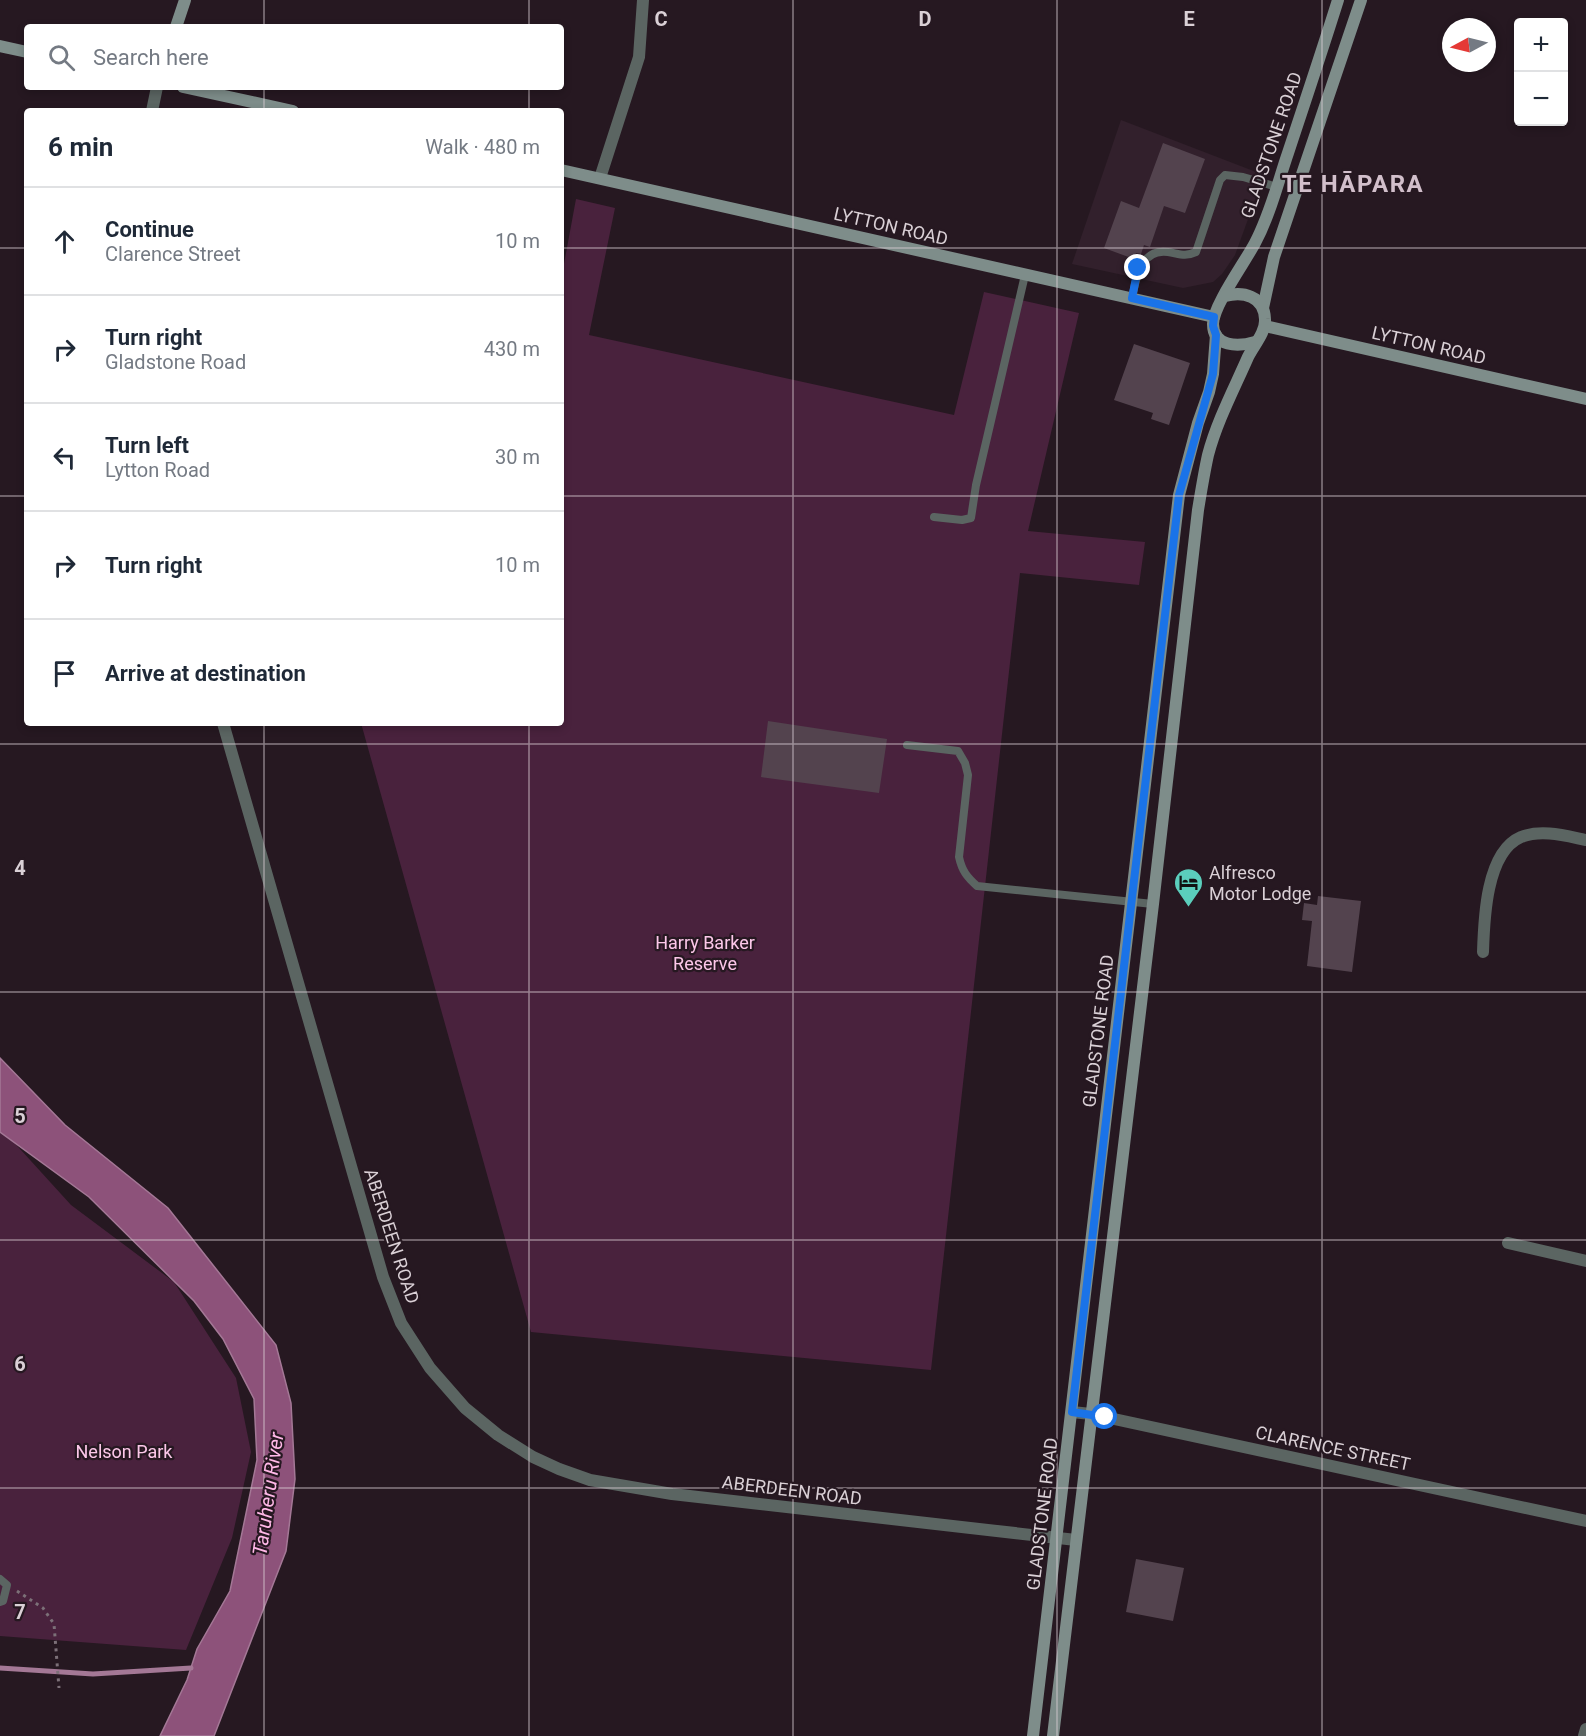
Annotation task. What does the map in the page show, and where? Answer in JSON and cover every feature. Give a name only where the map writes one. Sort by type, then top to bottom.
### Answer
[{"type":"main road","points":[[177,24],[185,0]]},
{"type":"main road","name":"GLADSTONE ROAD","points":[[1225,296],[1256,241],[1277,187],[1338,0]]},
{"type":"main road","points":[[1263,308],[1256,299],[1246,294],[1235,293],[1225,296],[1218,304],[1214,317],[1213,326],[1216,335],[1222,342],[1234,345],[1255,342],[1265,326],[1263,308],[1274,257],[1361,0]]},
{"type":"main road","points":[[0,46],[24,51]]},
{"type":"main road","points":[[197,90],[279,108]]},
{"type":"main road","name":"LYTTON ROAD","points":[[564,171],[1214,317]]},
{"type":"main road","name":"LYTTON ROAD","points":[[1265,326],[1586,399]]},
{"type":"main road","name":"GLADSTONE ROAD","points":[[1033,1736],[1179,495],[1198,423],[1209,393],[1216,335]]},
{"type":"main road","name":"GLADSTONE ROAD","points":[[1053,1736],[1198,510],[1209,454],[1220,420],[1255,342]]},
{"type":"street","points":[[600,178],[639,57],[643,0]]},
{"type":"street","points":[[153,108],[156,90]]},
{"type":"street","name":"ABERDEEN ROAD","points":[[224,726],[383,1277],[401,1323],[430,1368],[465,1408],[498,1435],[533,1456],[590,1480],[672,1494],[1076,1540]]},
{"type":"street","points":[[1483,952],[1484,916],[1496,864],[1506,848],[1521,837],[1538,834],[1557,834],[1586,840]]},
{"type":"street","points":[[1508,1243],[1586,1261]]},
{"type":"street","name":"CLARENCE STREET","points":[[1072,1412],[1091,1414],[1586,1521]]},
{"type":"street","points":[[1584,1736],[1586,1729]]},
{"type":"lane","points":[[1132,298],[1138,268],[1152,255],[1166,252],[1187,256],[1196,252],[1220,180],[1225,175],[1277,187]]},
{"type":"lane","points":[[934,517],[962,520],[971,518],[976,485],[1025,274]]},
{"type":"lane","points":[[907,745],[958,751],[965,763],[968,776],[959,857],[961,867],[977,886],[1153,904]]},
{"type":"lane","points":[[0,1602],[3,1601],[3,1582]]},
{"type":"path","points":[[3,1582],[43,1608],[54,1624],[59,1688]]},
{"type":"shaded area","points":[[1121,120],[1264,175],[1235,255],[1222,274],[1213,282],[1183,288],[1072,264]]},
{"type":"green space","name":"Harry Barker Reserve","points":[[576,199],[615,208],[589,335],[954,415],[984,292],[1079,313],[1028,531],[1145,542],[1139,585],[1020,573],[931,1370],[531,1332],[362,726],[564,726],[564,264]]},
{"type":"green space","name":"Nelson Park","points":[[0,1127],[71,1205],[174,1282],[236,1378],[251,1452],[232,1538],[186,1650],[0,1636]]},
{"type":"water","name":"Taruheru River","points":[[0,1058],[65,1125],[168,1208],[276,1345],[291,1403],[295,1479],[286,1551],[214,1736],[160,1736],[187,1680],[197,1649],[230,1591],[257,1460],[254,1399],[223,1339],[194,1301],[89,1197],[0,1132]]},
{"type":"building","points":[[1163,143],[1205,159],[1185,213],[1164,206],[1150,247],[1144,245],[1141,254],[1136,253],[1134,259],[1104,248],[1121,201],[1139,208]]},
{"type":"building","points":[[1134,344],[1190,363],[1169,425],[1151,419],[1153,413],[1114,400]]},
{"type":"building","points":[[768,721],[887,739],[879,793],[761,777]]},
{"type":"building","points":[[1318,896],[1361,901],[1352,972],[1307,966],[1312,921],[1302,920],[1304,903],[1317,905]]},
{"type":"building","points":[[1136,1559],[1184,1568],[1173,1621],[1126,1612]]},
{"type":"waterway","points":[[0,1668],[93,1674],[191,1668]]},
{"type":"place","name":"Alfresco Motor Lodge","points":[[1188,908]]},
{"type":"district","name":"TE HĀPARA","points":[[1353,184]]},
{"type":"route","points":[[1105,1417],[1072,1412],[1179,495],[1198,423],[1209,393],[1216,335],[1213,326],[1214,317],[1132,298],[1138,268]]}]
